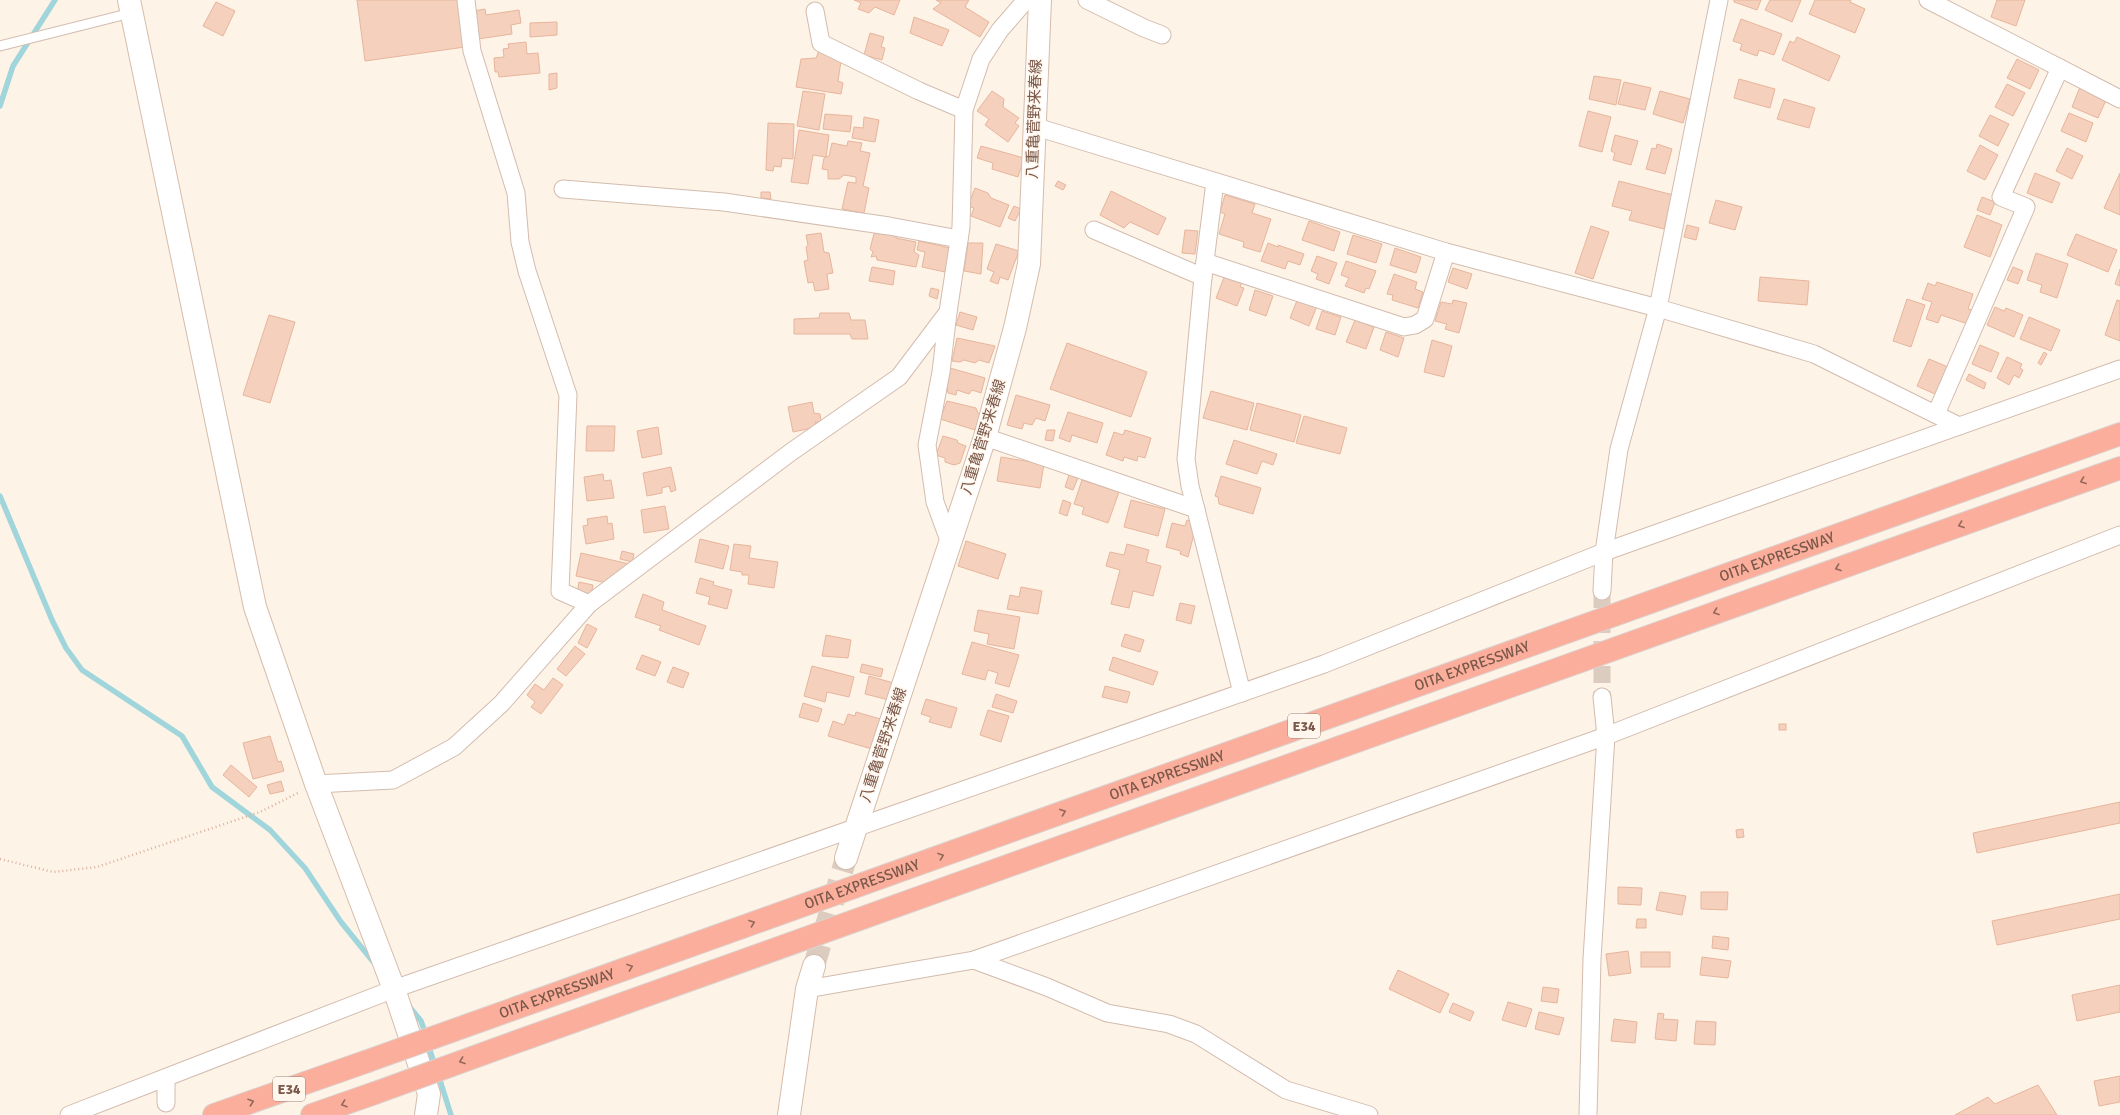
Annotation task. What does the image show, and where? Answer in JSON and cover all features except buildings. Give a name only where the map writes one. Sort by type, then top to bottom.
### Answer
[{"type":"highway","name":"OITA EXPRESSWAY","points":[[214,1115],[2120,434]]},
{"type":"highway","name":"OITA EXPRESSWAY","points":[[312,1115],[2120,468]]},
{"type":"street","points":[[466,0],[472,51],[516,194],[520,242],[527,271],[568,395],[560,591],[589,604]]},
{"type":"street","points":[[950,543],[935,502],[927,445],[941,372],[959,239],[964,110],[980,59],[1000,30],[1026,0]]},
{"type":"street","name":"八重亀菅野来春線","points":[[846,858],[985,437],[1015,328],[1029,264],[1040,0]]},
{"type":"street","points":[[1087,0],[1144,28],[1162,35]]},
{"type":"street","points":[[1602,591],[1604,552],[1619,449],[1658,308],[1719,0]]},
{"type":"street","points":[[1928,0],[2120,99]]},
{"type":"street","points":[[130,7],[255,607],[316,784],[394,989],[429,1094],[426,1115]]},
{"type":"street","points":[[814,11],[821,43],[919,91],[964,110]]},
{"type":"street","points":[[1936,414],[2026,207],[2001,197],[2060,68]]},
{"type":"street","points":[[1034,126],[1446,252],[1658,308],[1814,354],[1959,426]]},
{"type":"street","points":[[1216,182],[1204,269],[1186,459],[1190,486],[1242,693]]},
{"type":"street","points":[[563,189],[724,202],[889,226],[959,239]]},
{"type":"street","points":[[1094,230],[1204,269],[1404,327],[1415,325],[1425,319],[1446,252]]},
{"type":"street","points":[[316,784],[393,780],[454,747],[501,704],[589,604],[791,452],[859,407],[899,377],[948,312]]},
{"type":"street","points":[[69,1115],[394,989],[1324,664],[1604,552],[2120,368]]},
{"type":"street","points":[[985,437],[1196,509]]},
{"type":"street","points":[[807,989],[974,960],[1606,736],[2120,535]]},
{"type":"street","points":[[1588,1115],[1592,959],[1606,736],[1602,697]]},
{"type":"street","points":[[974,960],[1047,987],[1107,1012],[1169,1024],[1196,1034],[1286,1090],[1369,1115]]},
{"type":"street","points":[[789,1115],[807,989],[814,966]]},
{"type":"street","points":[[166,1078],[166,1103]]},
{"type":"lane","points":[[0,46],[45,35],[130,7]]},
{"type":"path","points":[[0,859],[53,872],[98,867],[260,812],[316,784]]},
{"type":"waterway","points":[[0,106],[13,66],[55,0]]},
{"type":"waterway","points":[[0,496],[52,620],[66,648],[82,670],[182,736],[212,787],[270,830],[305,868],[341,922],[375,964]]},
{"type":"waterway","points":[[408,1005],[421,1021],[426,1035]]},
{"type":"waterway","points":[[428,1044],[435,1066]]},
{"type":"waterway","points":[[438,1074],[451,1115]]},
{"type":"tunnel","points":[[1602,591],[1602,697]]},
{"type":"tunnel","points":[[814,966],[846,858]]}]
